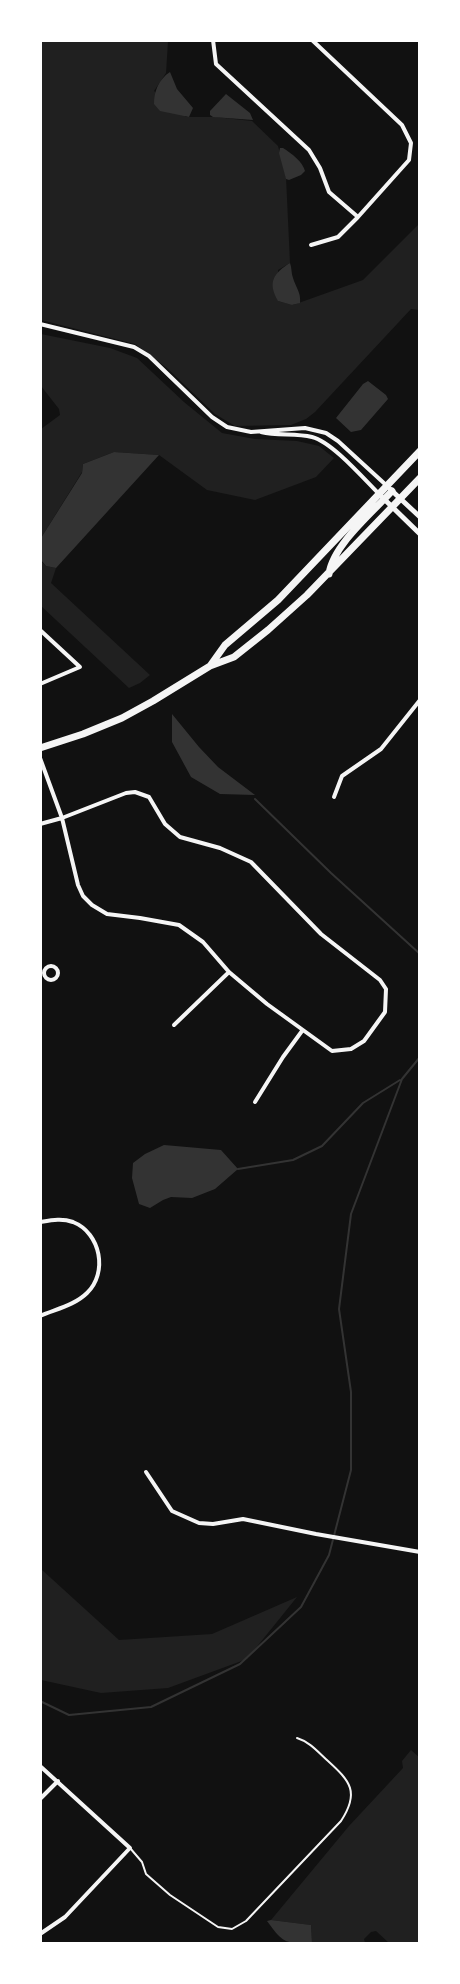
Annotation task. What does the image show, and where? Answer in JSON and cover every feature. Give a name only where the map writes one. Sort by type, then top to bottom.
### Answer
[{"type":"main road","points":[[328,574],[337,550],[420,451]]},
{"type":"main road","points":[[40,748],[122,718],[210,666],[234,657],[291,610],[420,478]]},
{"type":"main road","points":[[210,666],[225,645],[278,600],[382,496]]},
{"type":"street","points":[[213,40],[216,64],[309,150],[320,168],[329,192],[358,217]]},
{"type":"street","points":[[310,245],[338,237],[358,217],[409,160],[411,143],[402,125],[312,40]]},
{"type":"street","points":[[40,324],[134,347],[149,356],[219,423],[234,430],[260,431],[298,428],[320,430],[338,441],[420,517]]},
{"type":"street","points":[[260,431],[270,434],[306,436],[324,442],[420,534]]},
{"type":"street","points":[[40,630],[80,667],[40,684]]},
{"type":"street","points":[[334,797],[342,776],[381,749],[420,700]]},
{"type":"street","points":[[40,758],[62,818],[78,885],[83,896],[92,905],[107,914],[179,925],[203,942],[229,972],[267,1004],[332,1051],[351,1049],[364,1041],[385,1012],[386,988],[380,980],[321,933],[251,862],[220,848],[180,837],[165,824],[149,797],[135,792],[126,793],[62,818],[40,824]]},
{"type":"street","points":[[174,1025],[229,972]]},
{"type":"street","points":[[40,983],[46,978]]},
{"type":"street","points":[[255,1102],[302,1030]]},
{"type":"street","points":[[40,1222],[56,1218],[73,1222],[83,1228],[91,1236],[98,1251],[100,1267],[97,1280],[89,1292],[78,1301],[40,1316]]},
{"type":"street","points":[[146,1472],[172,1511],[193,1521],[213,1524],[243,1519],[420,1552]]},
{"type":"street","points":[[40,1766],[130,1848],[64,1917],[40,1934]]},
{"type":"street","points":[[40,1799],[58,1781]]},
{"type":"lane","points":[[130,1848],[142,1862],[146,1874],[170,1895],[218,1927],[232,1929],[246,1921],[341,1821],[351,1806],[351,1789],[346,1778],[307,1741],[297,1738]]},
{"type":"shaded area","points":[[41,41],[168,41],[166,73],[154,91],[186,117],[216,117],[252,121],[278,146],[286,177],[290,263],[278,270],[278,301],[293,305],[363,280],[419,224],[419,310],[411,309],[315,412],[306,419],[291,425],[235,426],[215,414],[167,368],[135,344],[41,320]]},
{"type":"shaded area","points":[[170,72],[177,89],[193,108],[189,117],[160,111],[154,104],[158,86]]},
{"type":"shaded area","points":[[226,94],[250,113],[253,120],[210,115],[210,111]]},
{"type":"shaded area","points":[[280,148],[290,152],[302,164],[305,171],[301,175],[286,179],[279,153]]},
{"type":"shaded area","points":[[290,263],[300,299],[300,303],[292,305],[278,301],[273,288],[276,274]]},
{"type":"shaded area","points":[[41,334],[110,348],[137,358],[184,402],[222,433],[255,439],[297,441],[319,446],[334,458],[316,477],[255,500],[207,490],[159,455],[114,452],[83,464],[82,472],[41,538],[41,429],[60,415],[59,409],[41,386]]},
{"type":"shaded area","points":[[368,381],[388,399],[361,430],[351,432],[336,418],[363,384]]},
{"type":"shaded area","points":[[114,452],[159,455],[56,568],[46,566],[41,560],[41,538],[82,473],[83,464]]},
{"type":"shaded area","points":[[40,560],[46,566],[56,568],[51,583],[150,675],[129,688],[41,606]]},
{"type":"shaded area","points":[[172,714],[218,767],[255,795],[220,794],[191,777],[172,742]]},
{"type":"shaded area","points":[[164,1145],[221,1150],[238,1169],[215,1189],[192,1198],[171,1197],[150,1208],[139,1204],[132,1178],[133,1163]]},
{"type":"shaded area","points":[[41,1569],[119,1640],[212,1634],[297,1597],[247,1659],[168,1688],[101,1693],[41,1680]]},
{"type":"shaded area","points":[[411,1750],[420,1758],[419,1943],[389,1943],[376,1931],[371,1932],[364,1939],[365,1943],[312,1943],[311,1925],[271,1920],[349,1826],[403,1768],[402,1761]]},
{"type":"shaded area","points":[[267,1921],[311,1925],[312,1943],[285,1941]]},
{"type":"waterway","points":[[255,799],[331,873],[420,954]]},
{"type":"waterway","points":[[40,1701],[69,1715],[151,1707],[240,1664],[301,1607],[329,1555],[351,1470],[351,1392],[339,1309],[351,1214],[402,1079],[420,1057]]},
{"type":"waterway","points":[[238,1169],[293,1160],[322,1146],[363,1103],[400,1080]]}]
